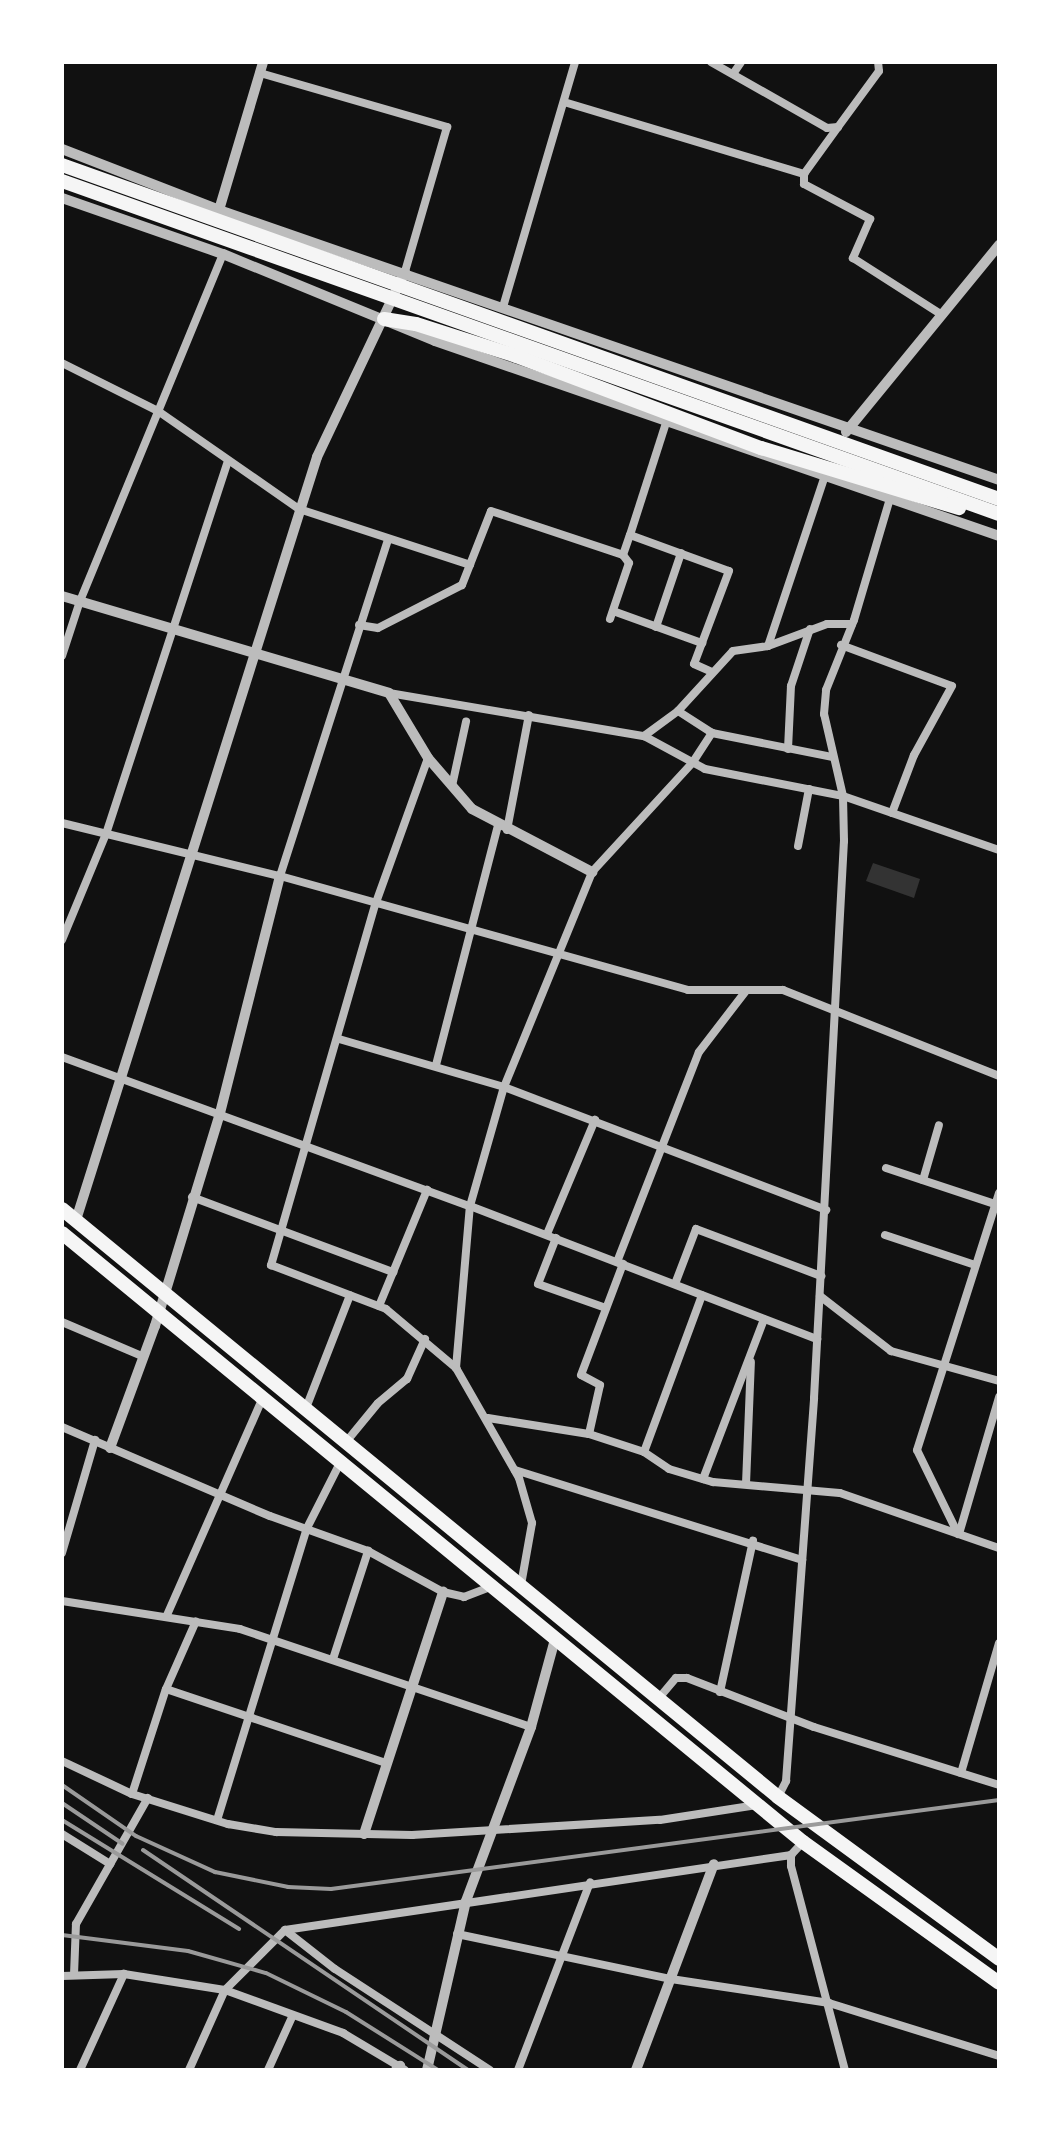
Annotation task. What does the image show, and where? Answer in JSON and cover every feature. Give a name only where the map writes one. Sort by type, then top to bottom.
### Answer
[{"type":"highway","points":[[62,165],[999,499]]},
{"type":"highway","points":[[62,181],[999,514]]},
{"type":"highway","points":[[384,319],[416,324],[849,478],[935,504],[999,514]]},
{"type":"highway","points":[[62,1209],[778,1797],[999,1959]]},
{"type":"highway","points":[[62,1233],[803,1842],[999,1983]]},
{"type":"street","points":[[503,307],[575,62]]},
{"type":"street","points":[[711,62],[827,128],[838,127]]},
{"type":"street","points":[[733,74],[741,62]]},
{"type":"street","points":[[878,62],[879,71],[804,174],[804,184],[870,219],[853,258],[942,315]]},
{"type":"street","points":[[76,1220],[299,509],[328,427],[405,272],[447,127],[261,65],[219,210]]},
{"type":"street","points":[[564,102],[804,174]]},
{"type":"street","points":[[62,149],[219,210],[999,480]]},
{"type":"street","points":[[62,198],[223,254],[384,319],[666,423],[889,502],[999,536]]},
{"type":"street","points":[[768,646],[824,479],[847,428],[999,245]]},
{"type":"street","points":[[62,656],[80,601],[223,254]]},
{"type":"street","points":[[62,363],[158,411],[299,509],[470,565]]},
{"type":"street","points":[[623,555],[666,423]]},
{"type":"street","points":[[62,940],[106,834],[228,460]]},
{"type":"street","points":[[778,1797],[786,1781],[791,1719],[826,1210],[836,1015],[843,796],[824,714],[826,690],[841,645],[852,624],[889,502]]},
{"type":"street","points":[[359,625],[378,628],[462,585],[491,511],[623,555],[629,563],[612,615],[702,643]]},
{"type":"street","points":[[630,535],[729,571],[694,664],[712,672]]},
{"type":"street","points":[[110,1448],[166,1292],[192,1197],[219,1117],[280,876],[388,539]]},
{"type":"street","points":[[656,627],[681,553]]},
{"type":"street","points":[[62,596],[343,676],[389,693],[644,736],[693,762],[843,796],[999,850]]},
{"type":"street","points":[[644,736],[678,711],[733,651],[768,646],[810,629],[852,624]]},
{"type":"street","points":[[788,749],[791,686],[810,629]]},
{"type":"street","points":[[841,645],[952,686],[914,755],[892,813]]},
{"type":"street","points":[[389,693],[428,758],[472,809],[502,828],[592,872]]},
{"type":"street","points":[[678,711],[712,733],[832,757]]},
{"type":"street","points":[[436,1065],[502,828],[529,715]]},
{"type":"street","points":[[452,786],[466,722]]},
{"type":"street","points":[[456,1368],[470,1206],[504,1087],[557,951],[592,872],[693,762],[712,733]]},
{"type":"street","points":[[428,758],[375,905],[308,1150],[271,1265],[379,1306],[425,1339],[456,1368],[488,1418],[515,1470],[532,1523],[521,1585]]},
{"type":"street","points":[[798,846],[809,789]]},
{"type":"street","points":[[62,823],[280,876],[688,990],[783,990],[836,1015],[999,1076]]},
{"type":"street","points":[[589,1434],[600,1385],[581,1375],[620,1263],[699,1052],[746,991]]},
{"type":"street","points":[[339,1039],[504,1087],[826,1210]]},
{"type":"street","points":[[62,1057],[308,1150],[552,1236],[817,1339]]},
{"type":"street","points":[[595,1120],[552,1236],[538,1284],[606,1308]]},
{"type":"street","points":[[923,1180],[939,1125]]},
{"type":"street","points":[[886,1168],[995,1204]]},
{"type":"street","points":[[379,1306],[427,1190]]},
{"type":"street","points":[[958,1534],[917,1450],[999,1193]]},
{"type":"street","points":[[192,1197],[393,1272]]},
{"type":"street","points":[[675,1284],[696,1229],[821,1276]]},
{"type":"street","points":[[885,1235],[975,1265]]},
{"type":"street","points":[[306,1408],[350,1295]]},
{"type":"street","points":[[644,1452],[702,1295]]},
{"type":"street","points":[[820,1296],[891,1351],[999,1381]]},
{"type":"street","points":[[703,1479],[764,1319]]},
{"type":"street","points":[[62,1322],[144,1357]]},
{"type":"street","points":[[346,1442],[378,1403],[407,1379],[425,1339]]},
{"type":"street","points":[[746,1484],[752,1353]]},
{"type":"street","points":[[167,1615],[263,1397]]},
{"type":"street","points":[[958,1534],[999,1397]]},
{"type":"street","points":[[488,1418],[589,1434],[644,1452],[669,1469],[703,1479],[840,1493],[999,1548]]},
{"type":"street","points":[[62,1427],[221,1495],[368,1551],[443,1592],[464,1597],[492,1586]]},
{"type":"street","points":[[62,1552],[95,1440]]},
{"type":"street","points":[[218,1817],[247,1713],[307,1528],[341,1461]]},
{"type":"street","points":[[515,1470],[753,1541],[802,1560]]},
{"type":"street","points":[[720,1692],[753,1541]]},
{"type":"street","points":[[333,1659],[368,1551]]},
{"type":"street","points":[[364,1834],[443,1592]]},
{"type":"street","points":[[62,1601],[167,1615],[271,1638],[531,1727]]},
{"type":"street","points":[[132,1794],[166,1689],[196,1621]]},
{"type":"street","points":[[427,2070],[432,2031],[466,1901],[491,1827],[531,1727],[555,1639]]},
{"type":"street","points":[[961,1773],[999,1643]]},
{"type":"street","points":[[659,1698],[676,1678],[791,1719],[999,1785]]},
{"type":"street","points":[[166,1689],[247,1713],[386,1763]]},
{"type":"street","points":[[62,1761],[132,1794],[276,1832],[364,1834],[660,1820],[758,1805]]},
{"type":"street","points":[[74,1975],[76,1924],[148,1798]]},
{"type":"street","points":[[62,1834],[110,1864]]},
{"type":"street","points":[[189,2070],[225,1990],[285,1930],[590,1882],[791,1855],[803,1842]]},
{"type":"street","points":[[791,1855],[845,2070]]},
{"type":"street","points":[[636,2070],[714,1864]]},
{"type":"street","points":[[518,2070],[590,1882]]},
{"type":"street","points":[[285,1930],[490,2070]]},
{"type":"street","points":[[457,1934],[671,1979],[829,2003],[999,2056]]},
{"type":"street","points":[[80,2070],[124,1974]]},
{"type":"street","points":[[62,1976],[124,1974],[180,1979],[225,1990],[343,2033],[400,2069]]},
{"type":"street","points":[[268,2070],[293,2015]]},
{"type":"shaded area","points":[[873,863],[920,879],[914,898],[866,881]]},
{"type":"railway","points":[[62,1785],[136,1836],[215,1872],[288,1887],[331,1889],[999,1800]]},
{"type":"railway","points":[[62,1803],[123,1844]]},
{"type":"railway","points":[[62,1820],[239,1929]]},
{"type":"railway","points":[[143,1850],[468,2070]]},
{"type":"railway","points":[[62,1935],[188,1951],[266,1973],[346,2012],[438,2070]]}]
